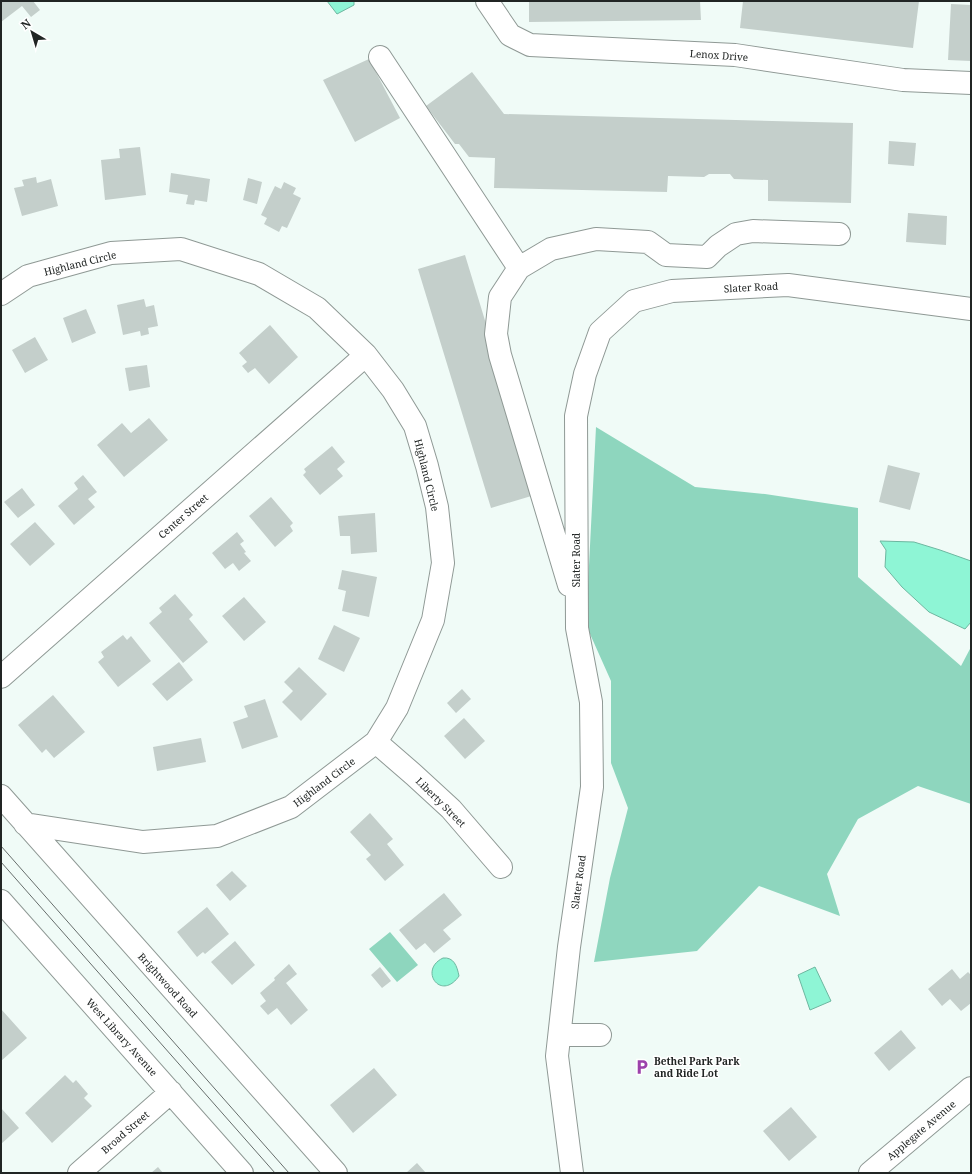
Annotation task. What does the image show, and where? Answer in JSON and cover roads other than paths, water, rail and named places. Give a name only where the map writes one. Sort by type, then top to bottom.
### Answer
[{"type":"street","name":"Lenox Drive","points":[[487,1],[510,35],[530,45],[735,55],[903,80],[971,83]]},
{"type":"street","points":[[380,57],[519,268]]},
{"type":"street","points":[[577,609],[500,355],[496,334],[500,297],[519,268],[551,249],[596,239],[648,242],[666,255],[707,257],[718,246],[736,234],[753,231],[839,234]]},
{"type":"street","name":"Highland Circle","points":[[1,294],[28,276],[111,253],[181,249],[259,274],[317,308],[366,355],[393,390],[414,426],[427,466],[437,507],[443,563],[433,620],[397,708],[376,742],[291,807],[217,836],[143,842],[26,824]]},
{"type":"street","name":"Slater Road","points":[[572,1173],[558,1056],[569,946],[592,787],[591,702],[577,628],[576,416],[585,374],[600,332],[634,302],[672,290],[788,285],[971,309]]},
{"type":"street","name":"Center Street","points":[[1,677],[366,355]]},
{"type":"street","name":"Liberty Street","points":[[376,742],[451,809],[501,867]]},
{"type":"street","name":"Brightwood Road","points":[[1,796],[336,1173]]},
{"type":"street","name":"West Library Avenue","points":[[1,901],[242,1173]]},
{"type":"street","points":[[560,1035],[600,1034]]},
{"type":"street","name":"Broad Street","points":[[79,1173],[171,1092]]},
{"type":"street","name":"Applegate Avenue","points":[[870,1173],[969,1093]]},
{"type":"tram line","points":[[1,846],[289,1173]]},
{"type":"tram line","points":[[1,862],[275,1173]]},
{"type":"place","name":"Bethel Park Park and Ride Lot","points":[[642,1067]]}]
